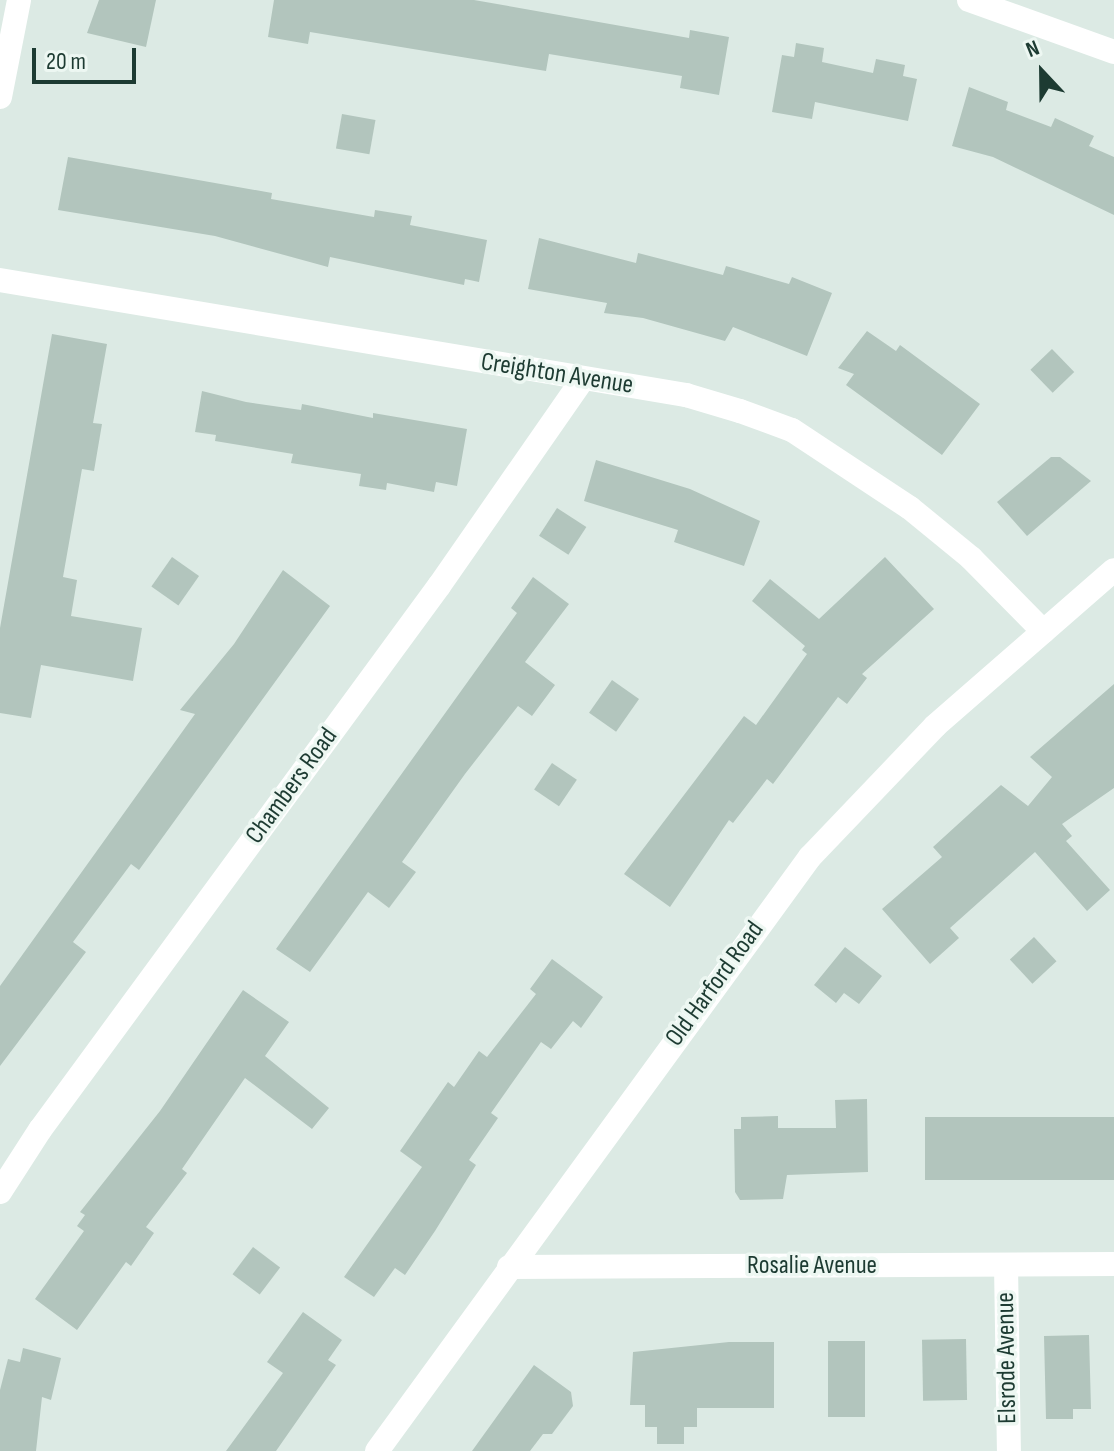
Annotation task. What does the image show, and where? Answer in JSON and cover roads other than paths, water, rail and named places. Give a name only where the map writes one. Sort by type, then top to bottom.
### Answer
[{"type":"street","points":[[0,97],[19,0]]},
{"type":"street","points":[[969,0],[1114,52]]},
{"type":"street","name":"Creighton Avenue","points":[[0,280],[686,395],[792,430],[910,508],[971,558],[1043,631]]},
{"type":"street","name":"Chambers Road","points":[[0,1192],[49,1117],[439,586],[583,379]]},
{"type":"street","name":"Old Harford Road","points":[[377,1451],[810,857],[914,747],[1114,570]]},
{"type":"street","name":"Rosalie Avenue","points":[[509,1267],[1114,1264]]},
{"type":"street","name":"Elsrode Avenue","points":[[1006,1265],[1009,1451]]}]
